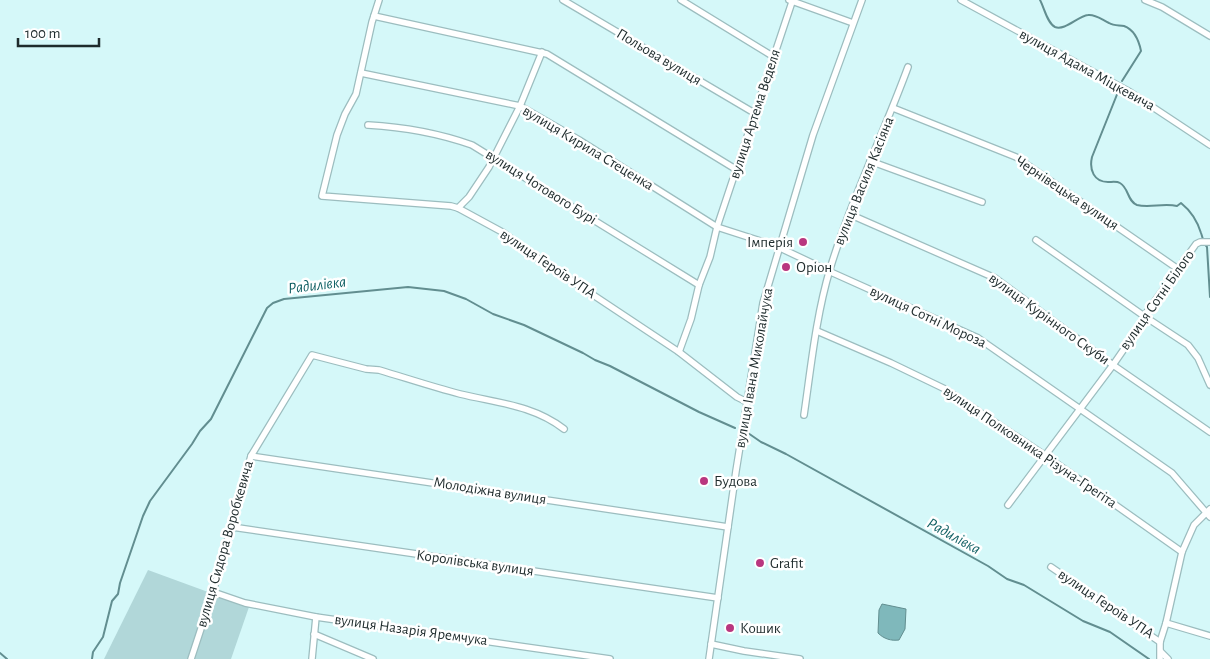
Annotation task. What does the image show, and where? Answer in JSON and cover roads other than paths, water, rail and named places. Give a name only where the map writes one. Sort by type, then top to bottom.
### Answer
[{"type":"street","points":[[361,73],[372,22],[379,0]]},
{"type":"street","name":"Польова вулиця","points":[[563,0],[756,114]]},
{"type":"street","points":[[680,0],[774,57]]},
{"type":"street","name":"вулиця Івана Миколайчука","points":[[709,659],[741,437],[763,303],[813,135],[862,0]]},
{"type":"street","name":"вулиця Адама Міцкевича","points":[[961,0],[1120,87],[1210,145]]},
{"type":"street","points":[[1145,0],[1210,36]]},
{"type":"street","points":[[791,1],[853,23]]},
{"type":"street","name":"вулиця Артема Веделя","points":[[679,352],[691,319],[699,285],[710,257],[717,227],[756,114],[791,1]]},
{"type":"street","points":[[374,16],[542,52],[737,170]]},
{"type":"street","points":[[458,208],[487,171],[520,106],[542,52]]},
{"type":"street","name":"вулиця Василя Касіяна","points":[[804,415],[817,331],[830,272],[849,214],[908,67]]},
{"type":"street","name":"вулиця Кирила Стеценка","points":[[361,73],[520,106],[579,140],[717,227]]},
{"type":"street","name":"вулиця Героїв УПА","points":[[361,73],[355,97],[345,114],[337,135],[322,196],[458,208],[504,233],[524,249],[679,352],[737,397],[747,402]]},
{"type":"street","name":"Чернівецька вулиця","points":[[893,108],[1016,157],[1178,269]]},
{"type":"street","name":"вулиця Чотового Бурі","points":[[368,125],[406,128],[449,137],[472,145],[699,285]]},
{"type":"street","points":[[870,161],[982,202]]},
{"type":"street","name":"вулиця Курінного Скуби","points":[[849,214],[995,278],[1113,365],[1210,432]]},
{"type":"street","name":"вулиця Сотні Мороза","points":[[717,227],[778,248],[978,338],[1172,472],[1209,513]]},
{"type":"street","points":[[1036,240],[1188,345],[1198,358],[1210,385]]},
{"type":"street","name":"вулиця Сотні Білого","points":[[1008,505],[1113,365],[1142,323],[1144,316],[1196,244],[1205,242]]},
{"type":"street","name":"вулиця Полковника Різуна-Грегіта","points":[[817,331],[891,362],[946,389],[1046,456],[1182,552]]},
{"type":"street","name":"вулиця Сидора Воробкевича","points":[[190,659],[213,592],[251,456],[312,355],[366,369],[379,370],[459,393],[487,398],[529,410],[543,415],[564,429]]},
{"type":"street","name":"Молодіжна вулиця","points":[[251,456],[728,526]]},
{"type":"street","points":[[1160,659],[1160,642],[1166,624],[1182,552],[1194,525],[1209,513]]},
{"type":"street","name":"Королівська вулиця","points":[[232,527],[718,598]]},
{"type":"street","name":"вулиця Героїв УПА","points":[[1051,567],[1160,642]]},
{"type":"street","name":"вулиця Назарія Яремчука","points":[[213,592],[245,603],[316,617],[610,659]]},
{"type":"street","points":[[312,659],[316,617]]},
{"type":"street","points":[[1166,624],[1210,636]]},
{"type":"street","points":[[314,634],[372,659]]},
{"type":"street","points":[[711,644],[800,659]]},
{"type":"street","points":[[1161,652],[1168,659]]},
{"type":"waterway","points":[[1040,0],[1048,19],[1055,27],[1063,27],[1084,16],[1091,15],[1113,25],[1124,26],[1131,30],[1138,40],[1141,51],[1122,81]]},
{"type":"waterway","points":[[1118,92],[1092,157],[1092,171],[1099,180],[1116,182],[1123,185],[1131,201],[1137,205],[1177,206],[1181,203],[1188,209],[1196,220],[1207,247],[1210,297]]},
{"type":"waterway","name":"Радилівка","points":[[92,659],[93,652],[103,637],[112,601],[118,594],[143,516],[150,501],[200,431],[211,419],[267,308],[273,303],[284,299],[408,287],[444,291],[466,299],[493,314],[524,325],[735,428]]},
{"type":"waterway","name":"Радилівка","points":[[748,433],[761,442],[988,566],[1007,579],[1024,585],[1083,621],[1110,632],[1149,659]]},
{"type":"waterway","name":"Радилівка","points":[[0,653],[7,659]]},
{"type":"place","name":"Імперія","points":[[803,242]]},
{"type":"place","name":"Оріон","points":[[786,267]]},
{"type":"place","name":"Будова","points":[[704,481]]},
{"type":"place","name":"Grafit","points":[[760,563]]},
{"type":"place","name":"Кошик","points":[[730,628]]}]
